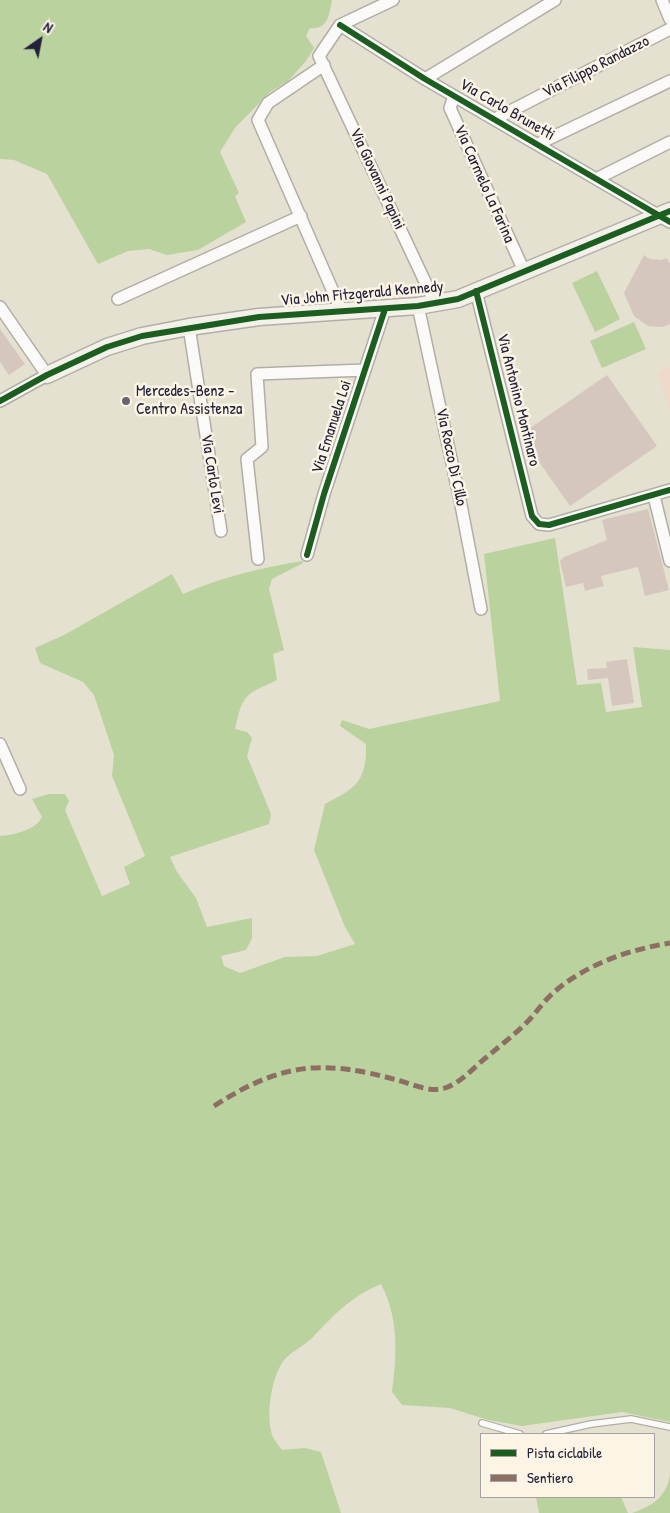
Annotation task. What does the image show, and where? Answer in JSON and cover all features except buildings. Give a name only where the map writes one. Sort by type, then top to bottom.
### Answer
[{"type":"street","points":[[342,312],[258,120],[268,104],[322,60],[340,25],[393,0]]},
{"type":"street","points":[[426,79],[555,0]]},
{"type":"street","points":[[662,0],[670,19]]},
{"type":"street","name":"Via Carlo Brunetti","points":[[340,25],[454,96],[667,216]]},
{"type":"street","name":"Via Filippo Randazzo","points":[[495,119],[670,29]]},
{"type":"street","name":"Via Giovanni Papini","points":[[322,60],[435,303]]},
{"type":"street","points":[[538,144],[670,81]]},
{"type":"street","name":"Via Carmelo La Farina","points":[[454,96],[450,108],[524,272]]},
{"type":"street","points":[[598,178],[670,142]]},
{"type":"street","points":[[118,299],[300,216]]},
{"type":"street","name":"Via John Fitzgerald Kennedy","points":[[47,375],[107,347],[142,336],[189,327],[259,317],[418,306],[458,299],[667,216]]},
{"type":"street","name":"Via Antonino Montinaro","points":[[476,291],[532,516],[539,524],[549,526],[654,496]]},
{"type":"street","name":"Via Rocco Di Cillo","points":[[418,306],[461,505],[481,609]]},
{"type":"street","points":[[0,307],[47,375],[0,401]]},
{"type":"street","name":"Via Emanuela Loi","points":[[307,555],[324,494],[385,309]]},
{"type":"street","name":"Via Carlo Levi","points":[[189,327],[221,531]]},
{"type":"street","points":[[258,559],[247,459],[262,447],[257,374],[365,370]]},
{"type":"street","points":[[670,490],[654,496],[670,561]]},
{"type":"street","points":[[0,744],[20,789]]},
{"type":"lane","points":[[551,1433],[592,1424],[631,1420],[670,1427]]},
{"type":"lane","points":[[482,1423],[517,1433]]},
{"type":"shaded area","points":[[670,366],[670,411],[657,372]]},
{"type":"green space","points":[[0,0],[332,0],[327,20],[321,27],[310,28],[306,36],[314,48],[306,61],[288,81],[270,92],[235,128],[220,152],[239,193],[235,196],[246,222],[198,250],[167,255],[149,249],[128,251],[98,264],[47,174],[14,160],[0,159]]},
{"type":"green space","points":[[597,271],[620,319],[595,332],[572,283]]},
{"type":"green space","points":[[634,322],[646,349],[602,368],[590,341]]},
{"type":"green space","points":[[555,538],[577,685],[601,683],[606,712],[642,707],[633,647],[670,650],[670,1422],[622,1412],[522,1426],[488,1420],[450,1408],[402,1405],[392,1392],[395,1364],[394,1323],[387,1297],[381,1284],[351,1301],[309,1341],[285,1359],[276,1375],[271,1397],[270,1419],[274,1439],[282,1450],[305,1448],[321,1452],[341,1513],[0,1513],[0,836],[24,831],[39,822],[42,817],[32,799],[49,794],[65,794],[69,801],[65,810],[102,896],[130,884],[124,867],[145,856],[112,776],[114,755],[94,695],[83,682],[40,663],[35,648],[64,635],[172,574],[183,594],[241,574],[302,561],[303,563],[272,579],[269,589],[284,650],[273,654],[277,680],[258,689],[247,697],[240,708],[235,729],[247,732],[252,738],[247,756],[271,814],[269,824],[170,857],[177,872],[196,898],[207,927],[252,918],[252,938],[246,950],[221,956],[224,966],[240,973],[285,957],[317,956],[355,944],[345,927],[314,850],[325,804],[352,788],[362,775],[364,767],[366,744],[340,726],[342,720],[369,729],[500,701],[484,554]]},
{"type":"green space","points":[[670,1474],[670,1513],[632,1513],[652,1504],[662,1495],[666,1489]]},
{"type":"green space","points":[[536,1498],[621,1498],[628,1513],[539,1513]]},
{"type":"marked path","points":[[214,1106],[260,1081],[281,1073],[302,1069],[346,1069],[370,1073],[427,1089],[451,1086],[468,1074],[520,1029],[553,993],[579,974],[623,954],[670,943]]},
{"type":"cycle path","points":[[340,25],[425,79],[670,222]]},
{"type":"cycle path","points":[[0,401],[47,375],[107,347],[142,336],[259,317],[418,306],[458,299],[670,211]]},
{"type":"cycle path","points":[[476,291],[532,516],[539,524],[549,525],[670,490]]},
{"type":"cycle path","points":[[307,555],[324,494],[385,309]]},
{"type":"place","name":"Mercedes-Benz - Centro Assistenza","points":[[126,401]]}]
